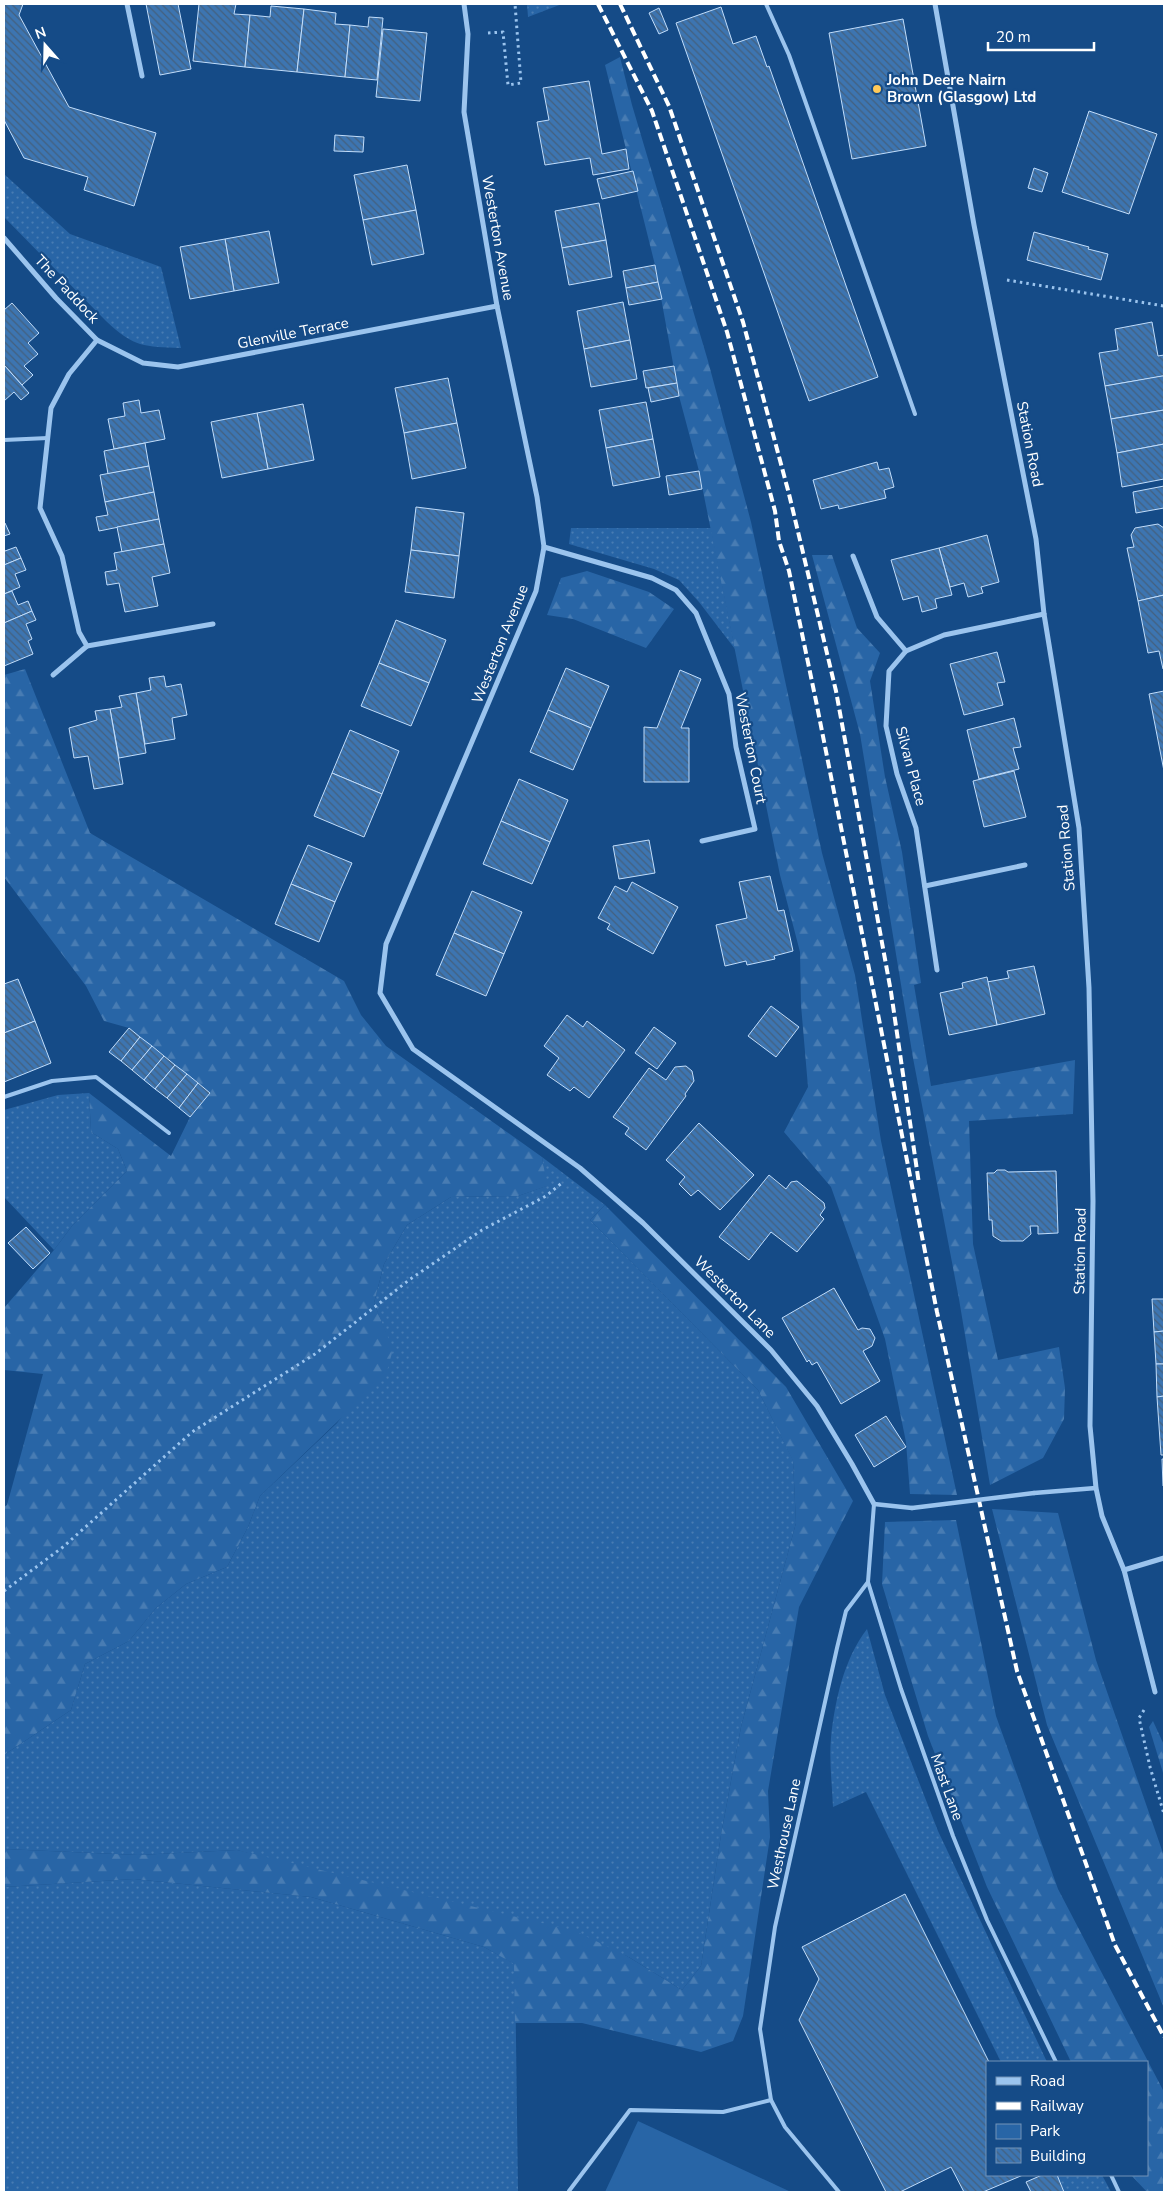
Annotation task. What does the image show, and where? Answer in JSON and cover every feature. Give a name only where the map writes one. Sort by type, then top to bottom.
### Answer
[{"type":"street","points":[[127,4],[142,76]]},
{"type":"street","name":"Westerton Avenue","points":[[380,993],[386,944],[536,591],[544,547],[537,497],[497,306],[464,112],[468,34],[464,4]]},
{"type":"street","name":"Station Road","points":[[935,4],[984,276],[1036,539],[1044,614],[1079,828],[1089,988],[1093,1201],[1090,1426],[1096,1488],[1102,1516],[1124,1570],[1155,1692]]},
{"type":"street","name":"The Paddock","points":[[4,238],[56,298],[97,340],[69,374],[51,408],[40,508],[62,556],[79,632],[87,646]]},
{"type":"street","name":"Glenville Terrace","points":[[97,340],[143,363],[178,368],[497,306]]},
{"type":"street","name":"Westerton Court","points":[[544,547],[652,578],[676,590],[696,613],[729,694],[736,747],[754,829],[702,841]]},
{"type":"street","points":[[853,556],[877,617],[906,651]]},
{"type":"street","name":"Silvan Place","points":[[938,970],[916,828],[897,774],[886,726],[889,671],[906,651],[944,635],[1044,614]]},
{"type":"street","points":[[53,676],[87,646],[213,624]]},
{"type":"street","points":[[925,886],[1025,865]]},
{"type":"street","name":"Westerton Lane","points":[[380,993],[412,1049],[580,1168],[643,1223],[771,1350],[817,1406],[874,1504]]},
{"type":"street","points":[[874,1504],[912,1508],[1034,1493],[1096,1488]]},
{"type":"street","points":[[1124,1570],[1164,1558]]},
{"type":"lane","points":[[766,4],[789,55],[915,414]]},
{"type":"lane","points":[[4,440],[48,438]]},
{"type":"lane","points":[[4,1098],[52,1081],[96,1077],[169,1133]]},
{"type":"lane","name":"Mast Lane","points":[[874,1504],[868,1582],[900,1689],[952,1836],[987,1920],[1056,2061]]},
{"type":"lane","name":"Westhouse Lane","points":[[839,2192],[785,2127],[770,2100],[760,2029],[775,1927],[846,1611],[868,1582]]},
{"type":"lane","points":[[570,2191],[630,2110],[722,2112],[770,2100]]},
{"type":"lane","points":[[1111,2176],[1119,2192]]},
{"type":"path","points":[[468,34],[503,32],[508,85],[521,83],[515,4]]},
{"type":"path","points":[[984,276],[1164,306]]},
{"type":"path","points":[[4,1591],[63,1547],[192,1432],[315,1354],[409,1280],[482,1230],[546,1196],[580,1168]]},
{"type":"path","points":[[1155,1692],[1139,1718],[1150,1767],[1164,1814]]},
{"type":"green space","points":[[527,4],[562,4],[528,17]]},
{"type":"green space","points":[[620,57],[632,105],[708,361],[751,522],[822,853],[855,975],[881,1141],[957,1495],[910,1494],[906,1442],[885,1339],[831,1187],[784,1132],[808,1087],[801,1005],[800,952],[780,875],[699,471],[679,396],[655,265],[605,65]]},
{"type":"green space","points":[[4,174],[70,234],[161,267],[181,348],[140,344],[115,330],[4,217]]},
{"type":"green space","points":[[571,528],[711,528],[735,649],[699,602],[679,580],[654,569],[569,544]]},
{"type":"green space","points":[[812,555],[832,555],[857,628],[880,653],[870,681],[885,777],[902,852],[921,983],[914,985],[931,1086],[1075,1060],[1073,1114],[969,1121],[973,1244],[998,1360],[1059,1347],[1065,1388],[1064,1419],[1043,1458],[990,1485],[959,1299],[913,1058],[860,734]]},
{"type":"green space","points":[[587,571],[649,592],[674,609],[646,648],[573,619],[547,615],[561,578]]},
{"type":"green space","points":[[25,669],[90,833],[344,981],[361,1015],[386,1046],[542,1157],[547,1186],[518,1196],[451,1197],[407,1225],[384,1264],[374,1303],[393,1349],[386,1375],[260,1496],[248,1527],[227,1567],[186,1584],[156,1608],[129,1641],[85,1664],[71,1710],[4,1755],[4,1507],[7,1505],[43,1374],[4,1370],[4,1308],[72,1226],[127,1171],[118,1149],[91,1132],[89,1093],[171,1156],[190,1117],[210,1093],[129,1028],[104,1021],[86,986],[4,877],[4,675]]},
{"type":"green space","points":[[89,1093],[91,1132],[118,1149],[127,1171],[72,1226],[54,1250],[4,1197],[4,1110],[58,1095]]},
{"type":"green space","points":[[542,1157],[605,1205],[590,1220],[758,1390],[793,1460],[796,1523],[741,1727],[721,1835],[701,1966],[682,1990],[627,1956],[237,1850],[138,1855],[4,1849],[4,1755],[71,1710],[85,1664],[129,1641],[156,1608],[186,1584],[227,1567],[248,1527],[260,1496],[337,1423],[392,1349],[374,1303],[384,1264],[407,1225],[451,1197],[518,1196],[546,1186]]},
{"type":"green space","points":[[605,1205],[786,1387],[853,1501],[799,1607],[768,1791],[770,1837],[743,2016],[733,2041],[701,2052],[582,2023],[515,2023],[514,1964],[484,1947],[311,1897],[134,1879],[4,1887],[4,1849],[138,1855],[237,1850],[575,1931],[627,1956],[682,1990],[701,1966],[721,1835],[741,1727],[796,1523],[793,1461],[758,1390],[590,1220]]},
{"type":"green space","points":[[992,1509],[1058,1513],[1096,1660],[1164,1856],[1164,2008],[1047,1725]]},
{"type":"green space","points":[[956,1520],[996,1716],[1058,1889],[1148,2061],[1071,2061],[987,1887],[928,1736],[882,1584],[885,1522]]},
{"type":"green space","points":[[867,1629],[885,1695],[938,1831],[1047,2061],[1000,2061],[866,1792],[833,1807],[830,1746],[835,1709],[842,1680],[852,1653]]},
{"type":"green space","points":[[1153,1721],[1164,1745],[1164,1776],[1149,1727]]},
{"type":"green space","points":[[134,1879],[311,1897],[484,1947],[515,1964],[518,2192],[4,2192],[4,1887]]},
{"type":"green space","points":[[1148,2061],[1164,2092],[1164,2192],[1147,2192],[1132,2176],[1148,2176]]},
{"type":"green space","points":[[638,2121],[791,2192],[605,2192]]},
{"type":"green space","points":[[1057,2176],[1103,2176],[1111,2192],[1064,2192]]},
{"type":"building","points":[[4,4],[23,4],[19,15],[69,107],[156,133],[134,206],[84,190],[88,177],[24,158],[4,120]]},
{"type":"building","points":[[146,4],[178,4],[191,69],[160,75]]},
{"type":"building","points":[[199,4],[236,4],[234,14],[250,15],[245,67],[193,61]]},
{"type":"building","points":[[271,6],[304,9],[297,72],[245,67],[250,15],[270,17]]},
{"type":"building","points":[[721,7],[733,44],[756,36],[767,67],[769,66],[878,377],[809,401],[676,23]]},
{"type":"building","points":[[659,8],[668,30],[659,34],[649,13]]},
{"type":"building","points":[[304,9],[336,13],[335,24],[350,25],[345,77],[297,72]]},
{"type":"building","points":[[369,17],[383,18],[377,80],[345,77],[350,25],[368,27]]},
{"type":"building","name":"John Deere Nairn Brown (Glasgow) Ltd","points":[[903,19],[926,146],[852,159],[829,33]]},
{"type":"building","points":[[383,29],[427,33],[420,101],[376,97]]},
{"type":"building","points":[[589,81],[602,154],[626,149],[629,169],[593,175],[590,158],[545,165],[537,122],[549,120],[543,88]]},
{"type":"building","points":[[1089,111],[1157,134],[1129,214],[1062,192]]},
{"type":"building","points":[[335,135],[364,137],[363,152],[334,151]]},
{"type":"building","points":[[407,165],[416,210],[363,220],[354,175]]},
{"type":"building","points":[[1034,168],[1048,173],[1042,192],[1028,188]]},
{"type":"building","points":[[633,171],[638,191],[602,199],[597,179]]},
{"type":"building","points":[[599,203],[606,240],[562,248],[555,211]]},
{"type":"building","points":[[416,210],[424,254],[372,265],[363,220]]},
{"type":"building","points":[[269,231],[279,283],[234,291],[225,239]]},
{"type":"building","points":[[1034,232],[1108,254],[1101,280],[1027,260]]},
{"type":"building","points":[[225,239],[234,291],[190,299],[180,247]]},
{"type":"building","points":[[606,240],[612,277],[569,285],[562,248]]},
{"type":"building","points":[[655,265],[658,282],[626,288],[623,271]]},
{"type":"building","points":[[658,282],[662,299],[629,305],[626,288]]},
{"type":"building","points":[[623,302],[630,340],[584,349],[577,311]]},
{"type":"building","points":[[12,303],[39,333],[28,343],[38,354],[24,366],[33,375],[22,385],[4,365],[4,310]]},
{"type":"building","points":[[1152,322],[1158,356],[1164,355],[1164,376],[1105,386],[1099,353],[1118,350],[1115,329]]},
{"type":"building","points":[[630,340],[637,379],[591,387],[584,349]]},
{"type":"building","points":[[4,365],[29,393],[21,400],[14,392],[4,401]]},
{"type":"building","points":[[674,366],[677,383],[646,388],[643,371]]},
{"type":"building","points":[[1164,376],[1164,410],[1111,419],[1105,386]]},
{"type":"building","points":[[448,378],[457,423],[404,433],[395,388]]},
{"type":"building","points":[[677,383],[679,396],[651,402],[648,388]]},
{"type":"building","points":[[139,400],[141,413],[159,410],[165,439],[114,449],[108,419],[125,416],[123,403]]},
{"type":"building","points":[[646,402],[653,439],[606,448],[599,410]]},
{"type":"building","points":[[303,404],[314,460],[268,469],[257,413]]},
{"type":"building","points":[[1164,410],[1164,444],[1117,453],[1111,419]]},
{"type":"building","points":[[257,413],[268,469],[222,478],[211,422]]},
{"type":"building","points":[[457,423],[466,468],[412,479],[404,433]]},
{"type":"building","points":[[653,439],[660,477],[613,486],[606,448]]},
{"type":"building","points":[[145,443],[149,466],[108,474],[104,451]]},
{"type":"building","points":[[1164,444],[1164,479],[1122,487],[1117,453]]},
{"type":"building","points":[[877,462],[879,470],[889,468],[894,487],[884,490],[886,498],[839,509],[838,505],[821,509],[813,480]]},
{"type":"building","points":[[149,466],[154,492],[105,502],[100,475]]},
{"type":"building","points":[[699,471],[702,489],[669,495],[666,476]]},
{"type":"building","points":[[1164,486],[1164,508],[1136,513],[1133,492]]},
{"type":"building","points":[[154,492],[159,519],[99,531],[96,517],[108,515],[105,502]]},
{"type":"building","points":[[416,507],[464,513],[459,556],[411,550]]},
{"type":"building","points":[[159,519],[164,544],[122,552],[117,527]]},
{"type":"building","points":[[4,523],[10,534],[4,536]]},
{"type":"building","points":[[1158,524],[1164,528],[1164,595],[1138,601],[1127,548],[1134,547],[1131,535],[1135,528]]},
{"type":"building","points":[[987,535],[999,582],[981,587],[983,593],[968,597],[964,583],[950,587],[939,548]]},
{"type":"building","points":[[164,544],[170,573],[152,577],[158,606],[125,612],[119,583],[107,585],[105,572],[117,570],[114,553]]},
{"type":"building","points":[[16,547],[21,558],[4,565],[4,548],[5,551]]},
{"type":"building","points":[[939,548],[952,595],[935,599],[937,608],[922,612],[918,596],[903,600],[891,560]]},
{"type":"building","points":[[411,550],[459,556],[454,598],[405,592]]},
{"type":"building","points":[[21,558],[26,570],[15,574],[20,587],[4,594],[4,565]]},
{"type":"building","points":[[12,591],[18,605],[28,601],[32,611],[4,623],[4,594]]},
{"type":"building","points":[[1164,595],[1163,669],[1159,651],[1148,653],[1138,601]]},
{"type":"building","points":[[32,611],[36,620],[26,624],[32,639],[28,641],[33,654],[4,666],[4,623]]},
{"type":"building","points":[[396,620],[446,640],[429,683],[379,663]]},
{"type":"building","points":[[997,652],[1005,682],[997,683],[1003,705],[964,715],[950,664]]},
{"type":"building","points":[[379,663],[429,683],[411,726],[361,706]]},
{"type":"building","points":[[566,668],[609,686],[591,728],[548,710]]},
{"type":"building","points":[[680,670],[701,679],[681,728],[689,728],[689,782],[644,782],[644,727],[657,728]]},
{"type":"building","points":[[164,676],[166,687],[181,684],[187,715],[172,718],[175,739],[145,744],[136,693],[151,690],[149,678]]},
{"type":"building","points":[[1164,691],[1164,771],[1149,694]]},
{"type":"building","points":[[136,693],[146,753],[119,758],[110,709],[122,707],[119,696]]},
{"type":"building","points":[[110,709],[123,784],[94,789],[88,756],[74,758],[69,728],[97,720],[95,711]]},
{"type":"building","points":[[548,710],[591,728],[573,770],[530,752]]},
{"type":"building","points":[[1014,718],[1021,747],[1013,748],[1019,769],[979,779],[967,730]]},
{"type":"building","points":[[350,730],[399,751],[382,794],[332,773]]},
{"type":"building","points":[[1014,771],[1026,817],[984,827],[973,781]]},
{"type":"building","points":[[332,773],[382,794],[364,837],[314,816]]},
{"type":"building","points":[[519,779],[568,800],[550,842],[501,821]]},
{"type":"building","points":[[501,821],[550,842],[532,884],[483,864]]},
{"type":"building","points":[[649,840],[655,873],[619,879],[613,846]]},
{"type":"building","points":[[308,845],[352,863],[335,902],[291,884]]},
{"type":"building","points":[[770,876],[778,911],[784,910],[793,951],[774,956],[775,959],[747,965],[746,961],[725,966],[716,925],[747,918],[739,882]]},
{"type":"building","points":[[632,882],[678,907],[653,954],[607,929],[610,924],[598,918],[615,886],[627,892]]},
{"type":"building","points":[[291,884],[335,902],[319,942],[275,924]]},
{"type":"building","points":[[472,891],[522,912],[504,954],[454,933]]},
{"type":"building","points":[[454,933],[504,954],[486,996],[436,975]]},
{"type":"building","points":[[1034,966],[1045,1014],[997,1025],[987,982],[1009,978],[1007,971]]},
{"type":"building","points":[[987,977],[997,1025],[949,1035],[940,993],[963,988],[962,983]]},
{"type":"building","points":[[18,979],[35,1021],[4,1033],[4,984]]},
{"type":"building","points":[[771,1006],[799,1027],[776,1057],[748,1036]]},
{"type":"building","points":[[567,1015],[583,1027],[587,1021],[625,1050],[589,1098],[574,1087],[570,1091],[547,1075],[559,1058],[544,1046]]},
{"type":"building","points":[[35,1021],[51,1063],[4,1082],[4,1033]]},
{"type":"building","points":[[654,1027],[676,1043],[657,1069],[635,1053]]},
{"type":"building","points":[[129,1028],[140,1037],[121,1061],[109,1052]]},
{"type":"building","points":[[140,1037],[152,1046],[132,1070],[121,1061]]},
{"type":"building","points":[[152,1046],[164,1056],[144,1080],[132,1070]]},
{"type":"building","points":[[164,1056],[175,1065],[155,1089],[144,1080]]},
{"type":"building","points":[[175,1065],[187,1074],[167,1098],[155,1089]]},
{"type":"building","points":[[686,1066],[692,1071],[694,1081],[685,1094],[686,1096],[646,1150],[625,1134],[629,1128],[613,1117],[649,1068],[666,1080],[675,1067]]},
{"type":"building","points":[[187,1074],[198,1083],[179,1108],[167,1098]]},
{"type":"building","points":[[198,1083],[210,1093],[190,1117],[179,1108]]},
{"type":"building","points":[[699,1123],[754,1175],[720,1210],[698,1190],[691,1196],[679,1184],[685,1177],[666,1160]]},
{"type":"building","points":[[997,1170],[1008,1172],[1056,1171],[1058,1233],[1038,1234],[1038,1226],[1030,1226],[1031,1234],[1023,1241],[1001,1241],[993,1236],[992,1220],[989,1220],[987,1173],[994,1173]]},
{"type":"building","points":[[769,1175],[786,1189],[791,1182],[797,1181],[824,1203],[825,1208],[820,1215],[824,1219],[797,1252],[771,1232],[749,1260],[719,1237]]},
{"type":"building","points":[[26,1227],[50,1253],[33,1269],[8,1243]]},
{"type":"building","points":[[834,1288],[858,1330],[862,1328],[870,1329],[875,1338],[872,1346],[863,1351],[880,1381],[841,1404],[817,1362],[812,1365],[809,1360],[807,1362],[782,1318]]},
{"type":"building","points":[[1152,1299],[1164,1299],[1164,1331],[1154,1332]]},
{"type":"building","points":[[1164,1331],[1164,1364],[1156,1364],[1154,1332]]},
{"type":"building","points":[[1156,1364],[1164,1364],[1164,1396],[1157,1397]]},
{"type":"building","points":[[1164,1396],[1164,1455],[1161,1455],[1157,1397]]},
{"type":"building","points":[[886,1416],[906,1447],[874,1467],[855,1435]]},
{"type":"building","points":[[1162,1459],[1164,1459],[1164,1486],[1163,1486]]},
{"type":"building","points":[[905,1894],[988,2061],[986,2061],[986,2176],[1021,2176],[983,2192],[964,2192],[951,2167],[900,2192],[886,2192],[799,2020],[819,1979],[802,1947]]},
{"type":"building","points":[[1040,2176],[1057,2176],[1064,2192],[1031,2192],[1026,2182]]},
{"type":"railway","points":[[598,4],[652,111],[727,332],[775,511],[779,541],[789,571],[816,701],[937,1312],[1017,1671],[1115,1945],[1164,2037]]},
{"type":"railway","points":[[620,4],[669,106],[743,322],[789,494],[836,691],[891,992],[919,1184]]},
{"type":"place","name":"John Deere Nairn Brown (Glasgow) Ltd","points":[[877,89]]}]
